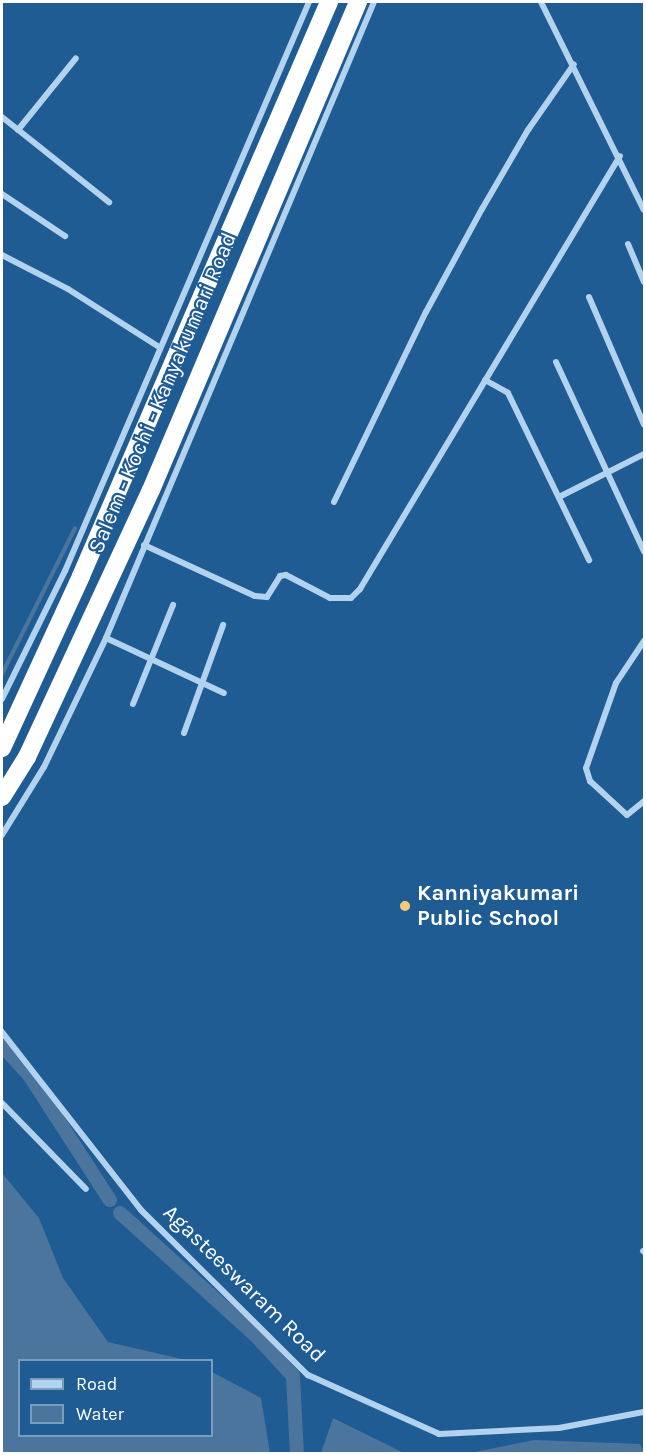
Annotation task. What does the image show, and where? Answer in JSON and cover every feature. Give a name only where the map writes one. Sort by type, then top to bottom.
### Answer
[{"type":"highway","name":"Salem - Kochi - Kanyakumari Road","points":[[2,748],[81,576],[329,2]]},
{"type":"highway","name":"Salem - Kochi - Kanyakumari Road","points":[[2,797],[27,757],[151,490],[358,2]]},
{"type":"street","points":[[2,699],[65,571],[159,347],[205,249],[308,4],[300,2]]},
{"type":"street","points":[[2,835],[44,768],[106,638],[374,2]]},
{"type":"street","points":[[542,2],[645,210]]},
{"type":"street","points":[[18,130],[76,58]]},
{"type":"street","points":[[334,502],[426,312],[482,209],[528,130],[574,64]]},
{"type":"street","points":[[2,117],[109,202]]},
{"type":"street","points":[[144,545],[255,596],[267,597],[280,576],[286,575],[330,598],[351,598],[360,589],[620,156]]},
{"type":"street","points":[[2,194],[65,236]]},
{"type":"street","points":[[628,244],[645,282]]},
{"type":"street","points":[[2,255],[68,289],[159,347]]},
{"type":"street","points":[[589,297],[645,425]]},
{"type":"street","points":[[556,362],[645,552]]},
{"type":"street","points":[[486,380],[507,393],[589,560]]},
{"type":"street","points":[[559,498],[645,454]]},
{"type":"street","points":[[133,704],[173,605]]},
{"type":"street","points":[[184,733],[223,625]]},
{"type":"street","points":[[106,638],[200,684],[224,693]]},
{"type":"street","points":[[645,641],[616,683],[586,768],[590,781],[627,815],[645,801]]},
{"type":"street","name":"Agasteeswaram Road","points":[[2,1032],[141,1210],[308,1375],[439,1434],[559,1428],[645,1412]]},
{"type":"street","points":[[2,1103],[86,1189]]},
{"type":"water","points":[[2,1173],[39,1218],[63,1278],[108,1342],[182,1359],[18,1359],[18,1437],[213,1437],[213,1373],[261,1398],[270,1453],[2,1453]]},
{"type":"water","points":[[333,1418],[404,1453],[321,1453]]},
{"type":"water","points":[[534,1440],[640,1444],[644,1453],[470,1453]]},
{"type":"waterway","points":[[2,674],[75,528]]},
{"type":"waterway","points":[[2,1046],[29,1075],[110,1200]]},
{"type":"waterway","points":[[120,1213],[256,1336],[293,1376],[297,1454]]},
{"type":"place","name":"Kanniyakumari Public School","points":[[405,906]]}]
